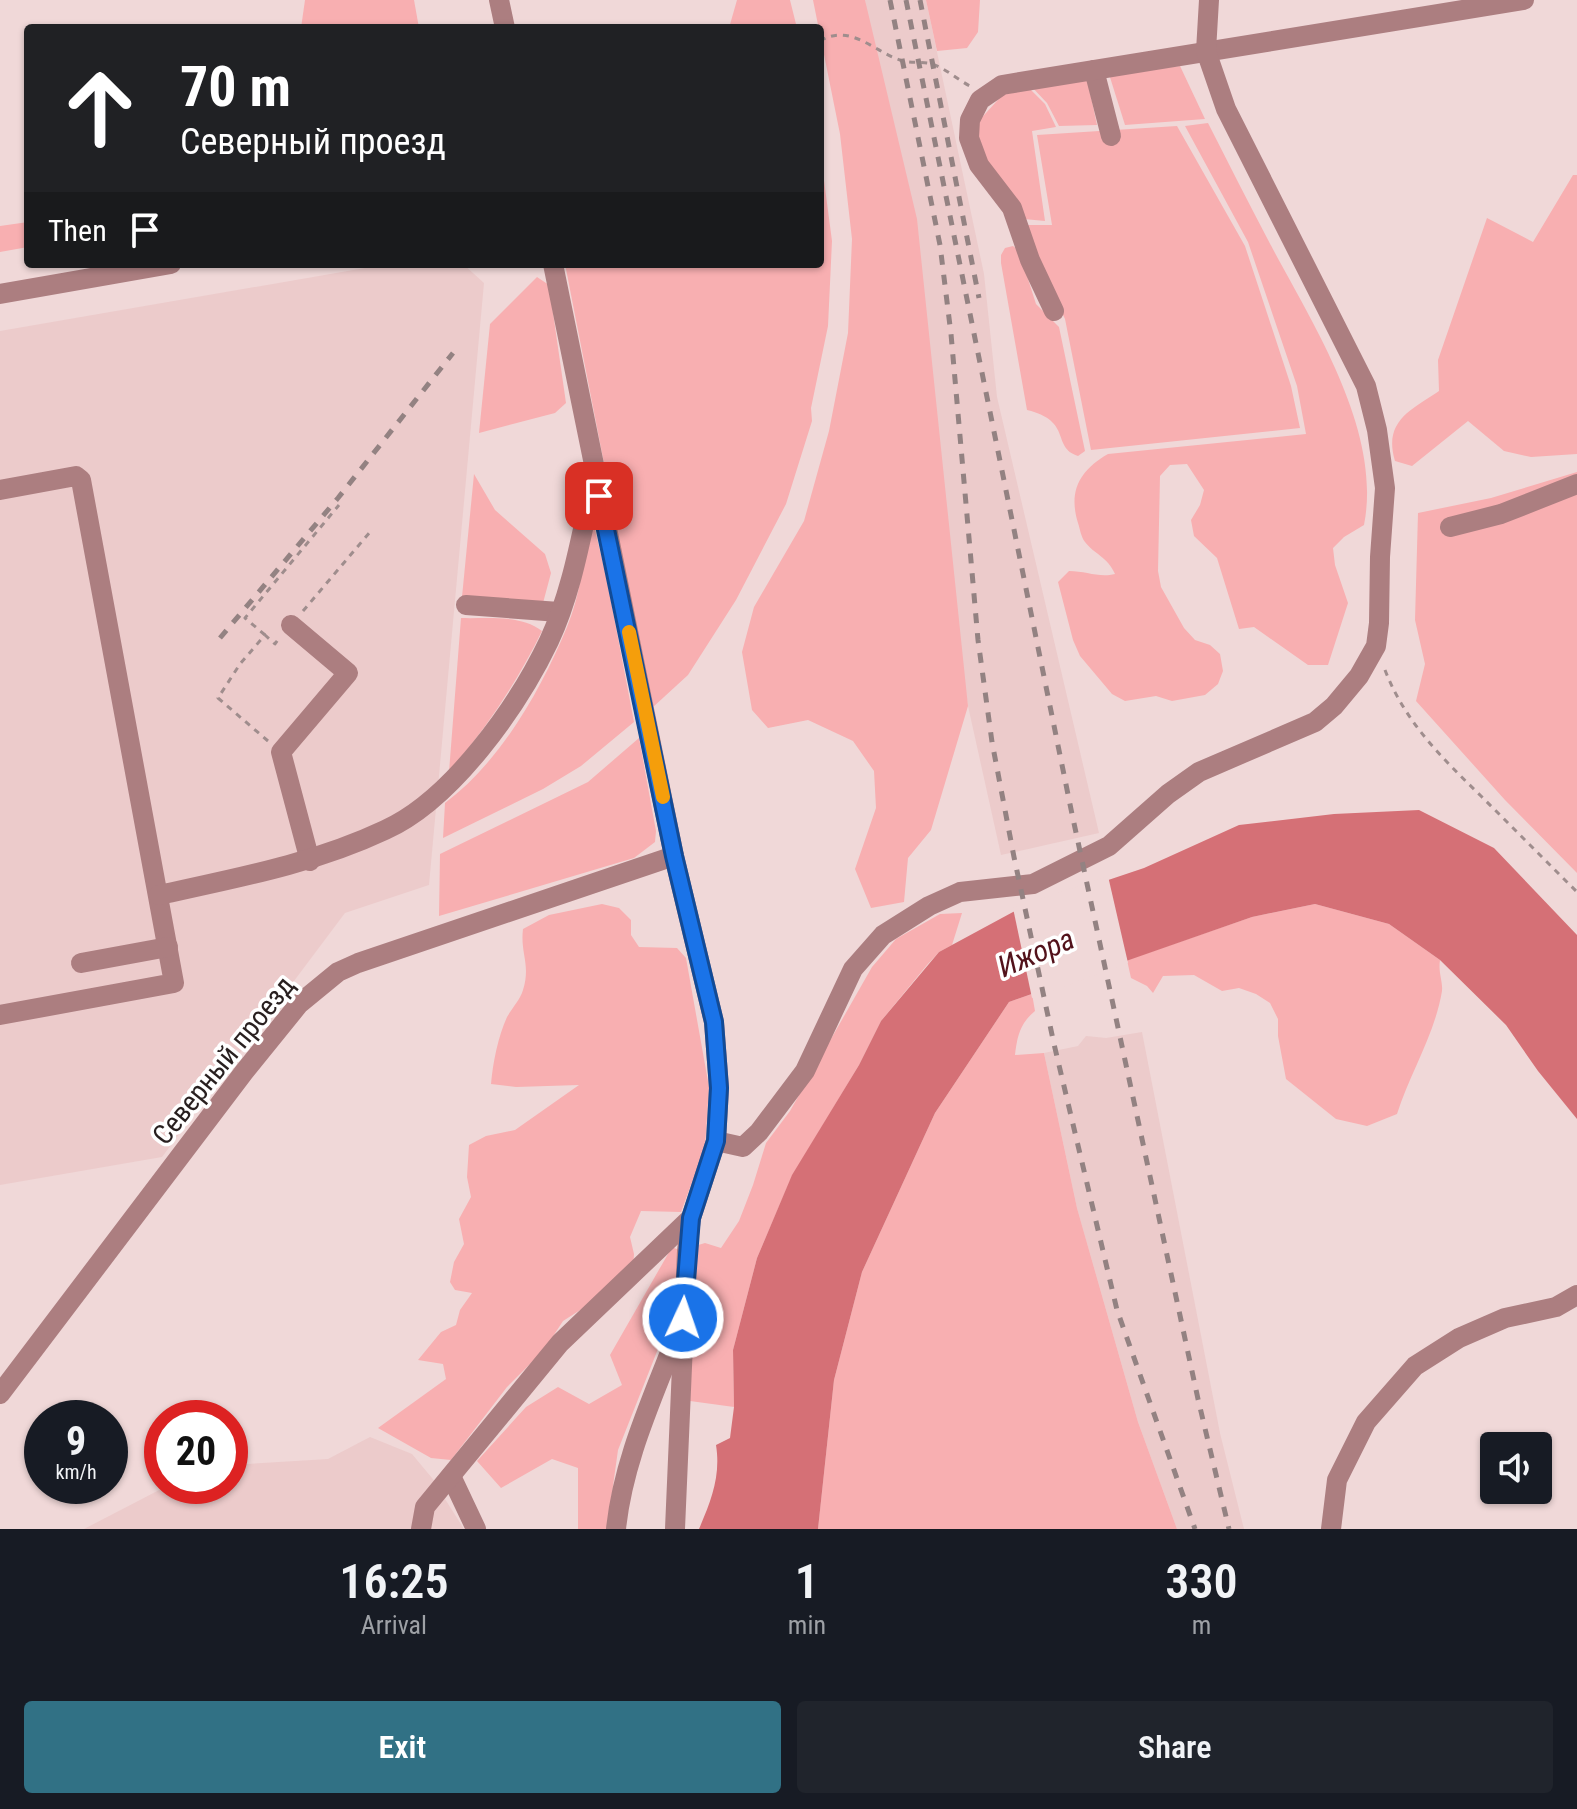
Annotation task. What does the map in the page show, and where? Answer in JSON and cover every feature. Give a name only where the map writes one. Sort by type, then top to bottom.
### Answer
[{"type":"street","points":[[499,0],[504,24]]},
{"type":"street","points":[[716,1141],[743,1147],[759,1132],[805,1071],[853,969],[883,935],[929,906],[960,892],[1033,884],[1109,846],[1168,794],[1199,772],[1315,722],[1334,706],[1359,676],[1376,646],[1385,488],[1377,430],[1366,386],[1226,109],[1206,51],[1209,0]]},
{"type":"street","points":[[1054,311],[1030,260],[1012,208],[979,165],[969,138],[970,120],[980,100],[1002,85],[1445,6],[1524,0]]},
{"type":"street","points":[[1094,70],[1111,136]]},
{"type":"street","points":[[0,294],[148,268]]},
{"type":"street","points":[[554,268],[674,856],[714,1022],[719,1088],[716,1141],[691,1218],[683,1318],[675,1529]]},
{"type":"street","points":[[0,490],[76,476],[81,480],[174,983],[0,1015]]},
{"type":"street","points":[[159,895],[310,861],[387,830],[450,785],[519,694],[549,640],[572,575],[595,476]]},
{"type":"street","points":[[1450,527],[1501,514],[1577,484]]},
{"type":"street","points":[[466,605],[559,612]]},
{"type":"street","points":[[291,625],[348,673],[281,752],[310,861]]},
{"type":"street","name":"Северный проезд","points":[[3,1384],[244,1072],[299,1004],[319,985],[358,963],[674,856]]},
{"type":"street","points":[[81,963],[168,947]]},
{"type":"street","points":[[421,1529],[425,1507],[560,1343],[691,1218]]},
{"type":"street","points":[[1331,1529],[1337,1480],[1366,1422],[1415,1366],[1459,1338],[1505,1318],[1556,1307],[1577,1295]]},
{"type":"street","points":[[616,1529],[619,1500],[630,1456],[683,1318]]},
{"type":"street","points":[[451,1476],[476,1529]]},
{"type":"path","points":[[824,40],[858,37],[899,60],[933,64],[976,88],[993,91]]},
{"type":"path","points":[[265,635],[245,618],[339,505]]},
{"type":"path","points":[[1376,646],[1391,687],[1414,726],[1577,892]]},
{"type":"path","points":[[218,698],[281,752]]},
{"type":"shaded area","points":[[305,0],[414,0],[418,24],[302,24]]},
{"type":"shaded area","points":[[737,0],[790,0],[796,24],[730,24]]},
{"type":"shaded area","points":[[813,0],[865,0],[917,219],[968,706],[931,830],[908,858],[904,902],[871,908],[855,869],[876,808],[874,771],[853,741],[808,720],[768,728],[752,710],[742,652],[754,607],[804,521],[829,431],[848,333],[852,239],[840,134],[824,55],[824,24],[818,24]]},
{"type":"shaded area","points":[[865,0],[926,0],[984,274],[997,397],[1099,833],[1001,855],[968,706]]},
{"type":"shaded area","points":[[926,0],[980,0],[978,32],[967,48],[937,51]]},
{"type":"shaded area","points":[[1180,66],[1205,119],[1125,125],[1109,74]]},
{"type":"shaded area","points":[[1087,78],[1097,125],[1059,126],[1047,103],[1031,86]]},
{"type":"shaded area","points":[[1028,87],[1045,104],[1056,127],[1032,131],[1045,221],[1024,219],[987,162],[975,125],[1006,91]]},
{"type":"shaded area","points":[[1208,123],[1342,384],[1364,455],[1367,490],[1364,525],[1333,548],[1335,565],[1348,603],[1328,665],[1308,665],[1254,627],[1239,629],[1217,558],[1194,536],[1191,520],[1204,490],[1187,464],[1170,465],[1160,476],[1158,571],[1161,587],[1184,628],[1195,640],[1210,645],[1220,654],[1223,671],[1218,684],[1205,695],[1172,701],[1156,696],[1125,701],[1112,694],[1080,656],[1058,582],[1069,571],[1115,574],[1108,563],[1085,542],[1081,533],[1075,501],[1084,474],[1108,454],[1306,434],[1297,386],[1248,242],[1185,126]]},
{"type":"shaded area","points":[[1177,126],[1245,246],[1291,386],[1300,428],[1091,450],[1065,319],[1037,262],[1027,225],[1052,225],[1037,135]]},
{"type":"shaded area","points":[[1573,175],[1577,175],[1577,454],[1531,457],[1504,451],[1468,421],[1412,466],[1395,461],[1392,447],[1396,426],[1410,411],[1439,391],[1438,360],[1487,218],[1533,242]]},
{"type":"shaded area","points":[[824,180],[832,241],[828,326],[811,408],[812,421],[786,504],[736,600],[688,675],[652,708],[566,268],[824,268]]},
{"type":"shaded area","points":[[24,223],[24,248],[0,252],[0,226]]},
{"type":"shaded area","points":[[1013,246],[1019,251],[1036,304],[1059,327],[1085,451],[1078,456],[1065,447],[1051,421],[1027,410],[1001,263],[1005,248]]},
{"type":"shaded area","points":[[365,268],[467,268],[484,283],[429,885],[345,913],[162,1157],[0,1185],[0,331]]},
{"type":"shaded area","points":[[537,277],[549,285],[566,403],[555,413],[479,433],[490,324]]},
{"type":"shaded area","points":[[1577,472],[1577,873],[1505,800],[1416,701],[1425,664],[1415,620],[1418,513],[1491,498]]},
{"type":"shaded area","points":[[474,474],[495,510],[545,554],[551,573],[543,603],[462,597]]},
{"type":"shaded area","points":[[589,530],[595,530],[607,580],[634,722],[581,766],[543,789],[443,838],[445,803],[484,767],[501,745],[532,699],[557,651],[575,603]]},
{"type":"shaded area","points":[[461,618],[514,620],[542,631],[500,704],[449,772]]},
{"type":"shaded area","points":[[639,738],[656,831],[655,842],[634,858],[439,916],[440,854],[588,782]]},
{"type":"shaded area","points":[[602,904],[619,908],[631,920],[631,935],[639,947],[677,948],[686,958],[709,1087],[705,1147],[681,1212],[641,1211],[630,1237],[633,1268],[599,1298],[563,1321],[544,1350],[507,1387],[451,1460],[431,1458],[378,1428],[446,1379],[443,1364],[418,1360],[441,1332],[456,1325],[460,1310],[472,1293],[455,1290],[450,1282],[454,1262],[464,1244],[459,1219],[471,1197],[467,1177],[469,1145],[486,1136],[515,1130],[579,1085],[516,1087],[491,1084],[501,1033],[522,994],[525,981],[523,929],[549,915]]},
{"type":"shaded area","points":[[1315,904],[1389,924],[1440,960],[1442,987],[1439,1007],[1397,1114],[1367,1126],[1336,1119],[1286,1079],[1278,1019],[1270,1003],[1256,994],[1239,988],[1222,991],[1194,975],[1163,976],[1153,993],[1147,986],[1131,978],[1127,960],[1252,917]]},
{"type":"shaded area","points":[[962,913],[952,945],[939,952],[881,1021],[859,1065],[792,1176],[757,1258],[733,1350],[734,1407],[690,1401],[695,1246],[705,1243],[721,1248],[739,1221],[766,1143],[790,1111],[872,967],[896,939],[940,914]]},
{"type":"shaded area","points":[[1032,994],[1035,1011],[1020,1031],[1015,1055],[1044,1053],[1077,1208],[1138,1422],[1177,1529],[818,1529],[834,1380],[862,1272],[935,1113],[1009,1002]]},
{"type":"shaded area","points":[[1142,1032],[1220,1433],[1244,1529],[1177,1529],[1138,1422],[1077,1208],[1044,1053],[1078,1046],[1086,1036],[1106,1038]]},
{"type":"shaded area","points":[[672,1247],[679,1250],[673,1311],[618,1450],[607,1529],[578,1529],[578,1468],[552,1459],[501,1488],[477,1461],[526,1407],[558,1387],[589,1404],[622,1385],[610,1355]]},
{"type":"shaded area","points":[[370,1437],[412,1454],[447,1496],[445,1499],[464,1529],[84,1529],[144,1498],[144,1504],[248,1504],[248,1464],[328,1459]]},
{"type":"water","name":"Ижора","points":[[1419,810],[1494,848],[1577,935],[1577,1119],[1506,1025],[1440,960],[1389,924],[1315,904],[1252,917],[1009,1002],[935,1113],[862,1272],[834,1380],[818,1529],[699,1529],[716,1478],[716,1445],[730,1438],[734,1407],[733,1350],[757,1258],[792,1175],[859,1065],[881,1021],[939,952],[1013,912],[1144,868],[1239,825],[1334,814]]},
{"type":"pier","points":[[1108,876],[1128,963],[1032,998],[1013,908]]},
{"type":"railway","points":[[890,0],[940,245],[951,334],[978,640],[992,742],[1014,857],[1054,1044],[1117,1310],[1195,1529]]},
{"type":"railway","points":[[906,0],[1072,814],[1229,1529]]},
{"type":"railway","points":[[920,0],[979,298]]},
{"type":"railway","points":[[220,638],[338,498],[453,353]]},
{"type":"slow traffic","points":[[629,632],[663,797]]},
{"type":"route","points":[[599,496],[674,856],[714,1022],[719,1088],[716,1141],[691,1218],[683,1318]]}]
